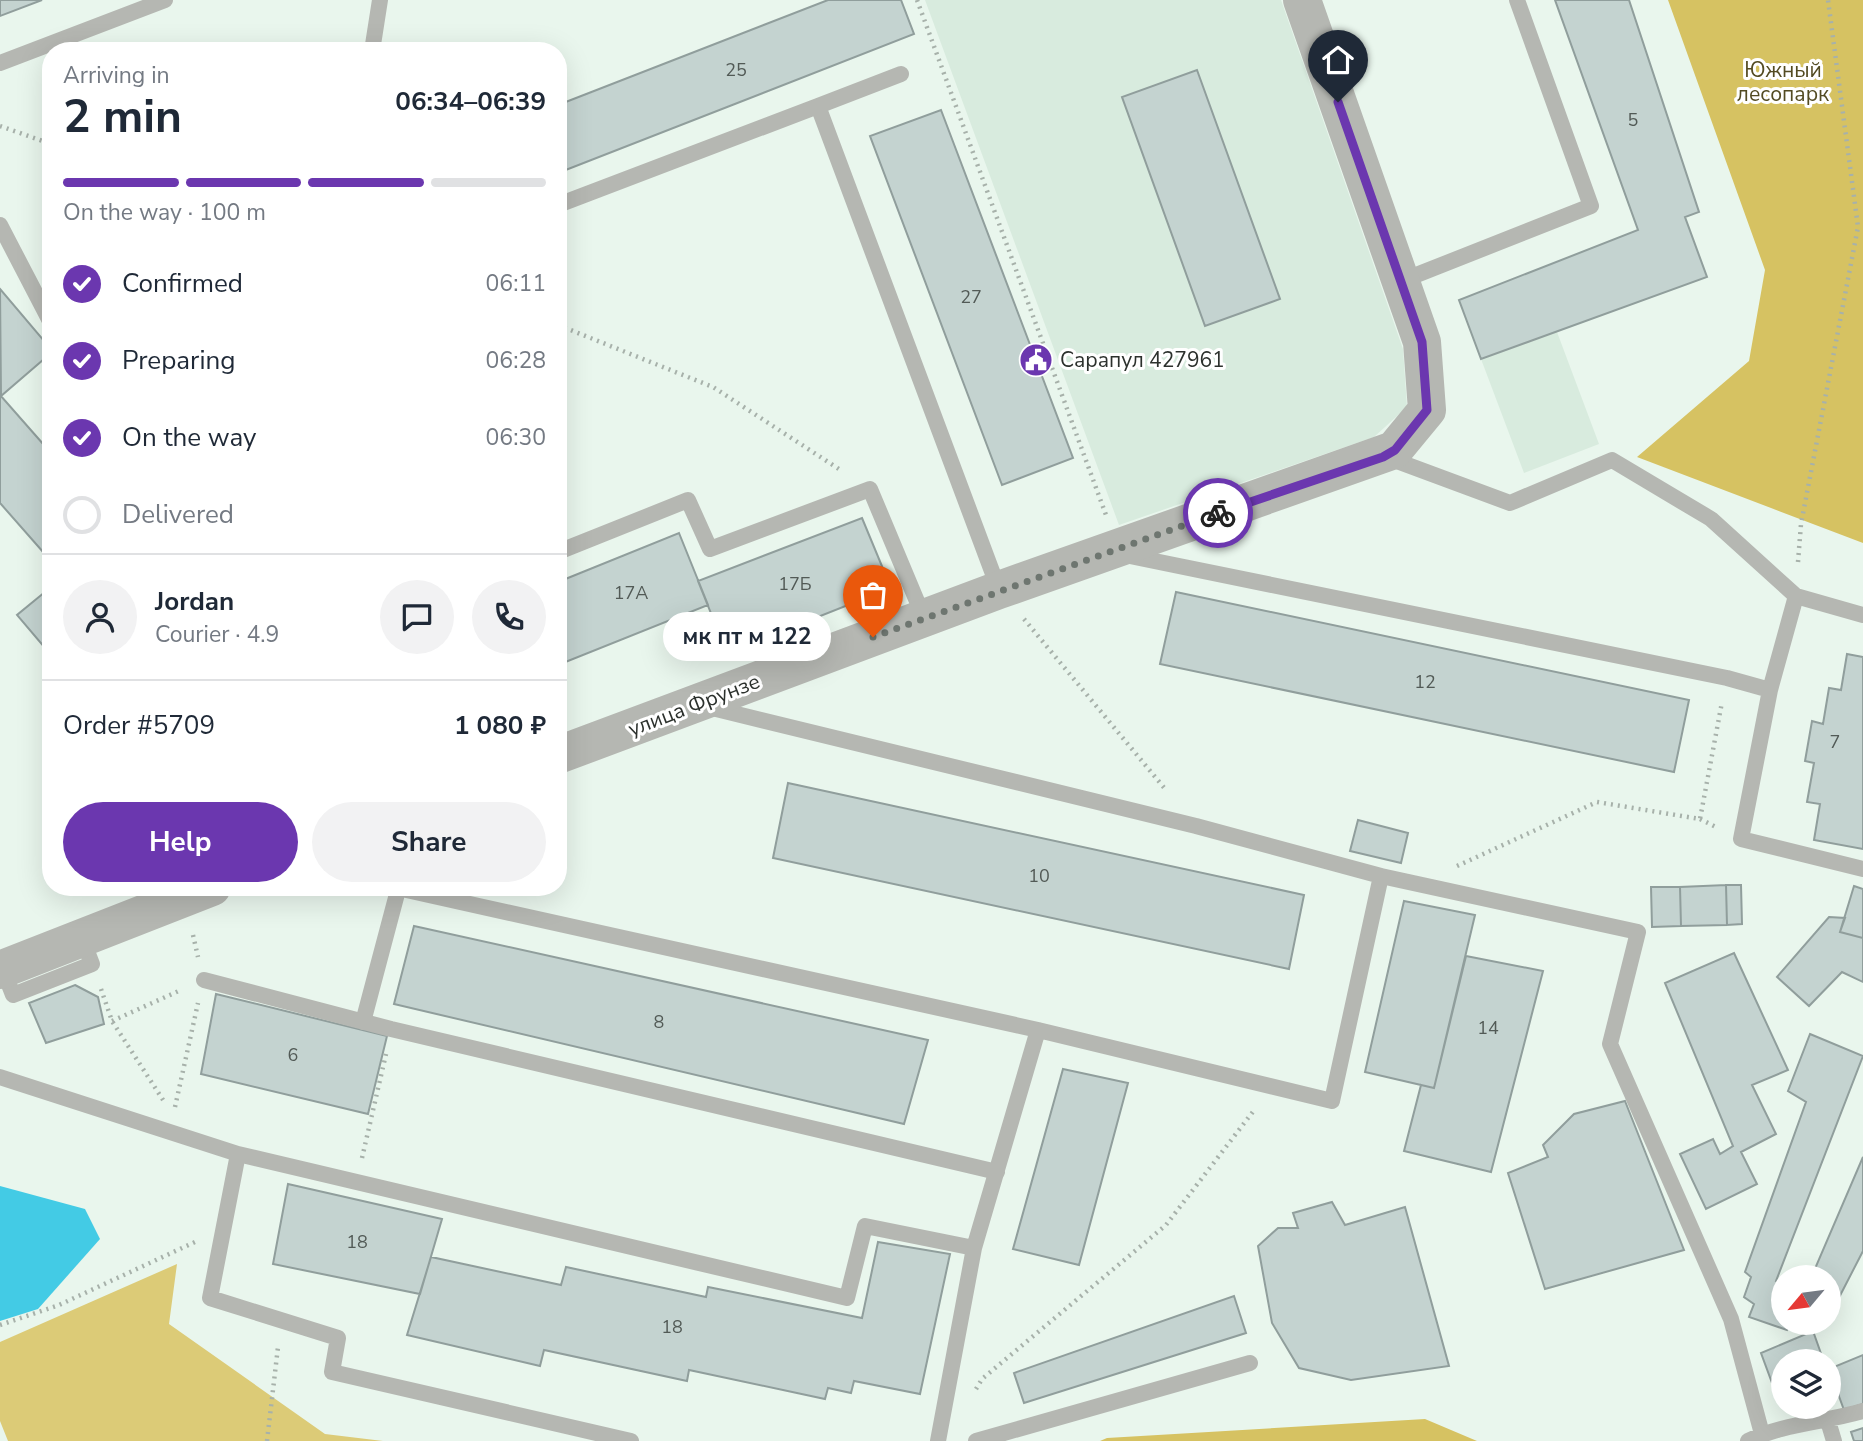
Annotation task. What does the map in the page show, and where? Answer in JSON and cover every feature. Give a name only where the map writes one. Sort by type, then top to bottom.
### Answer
[{"type":"street","points":[[1302,0],[1422,342],[1427,410],[1395,450],[1383,457]]},
{"type":"street","name":"улица Фрунзе","points":[[567,752],[999,590],[1107,535],[1383,457]]},
{"type":"street","points":[[1,970],[87,951],[192,896]]},
{"type":"lane","points":[[55,42],[165,0]]},
{"type":"lane","points":[[373,42],[380,0]]},
{"type":"lane","points":[[1401,281],[1591,206],[1517,0]]},
{"type":"lane","points":[[0,63],[42,47]]},
{"type":"lane","points":[[567,202],[901,74]]},
{"type":"lane","points":[[818,106],[999,590]]},
{"type":"lane","points":[[0,225],[42,306]]},
{"type":"lane","points":[[1383,457],[1510,503],[1612,460],[1711,519],[1796,596],[1863,615]]},
{"type":"lane","points":[[567,548],[688,500],[710,549],[870,489],[924,618]]},
{"type":"lane","points":[[1107,535],[1727,677],[1770,690]]},
{"type":"lane","points":[[1796,596],[1770,690],[1741,839],[1863,869]]},
{"type":"lane","points":[[695,704],[1196,826],[1381,876],[1639,932],[1610,1044],[1731,1319],[1755,1438],[1863,1411]]},
{"type":"lane","points":[[428,896],[1038,1030],[1332,1101],[1381,876]]},
{"type":"lane","points":[[363,1021],[394,896]]},
{"type":"lane","points":[[204,979],[391,1029],[997,1171]]},
{"type":"lane","points":[[938,1441],[974,1248],[1038,1030]]},
{"type":"lane","points":[[0,1076],[238,1154],[847,1298],[865,1226],[974,1248]]},
{"type":"lane","points":[[238,1154],[210,1298],[338,1338],[332,1372],[631,1441]]},
{"type":"lane","points":[[976,1441],[1250,1363]]},
{"type":"lane","points":[[1828,1421],[1834,1441]]},
{"type":"path","points":[[917,0],[1107,535]]},
{"type":"path","points":[[1796,596],[1801,524],[1858,227],[1828,0]]},
{"type":"path","points":[[0,126],[42,141]]},
{"type":"path","points":[[567,329],[713,387],[870,489]]},
{"type":"path","points":[[999,590],[1196,826]]},
{"type":"path","points":[[1418,883],[1597,802],[1700,819],[1727,677]]},
{"type":"path","points":[[87,951],[112,1021],[173,1115],[204,979],[198,896]]},
{"type":"path","points":[[112,1021],[204,979]]},
{"type":"path","points":[[357,1181],[391,1029]]},
{"type":"path","points":[[970,1399],[982,1379],[1166,1225],[1273,1087]]},
{"type":"path","points":[[0,1325],[133,1273],[224,1228]]},
{"type":"path","points":[[267,1441],[281,1318]]},
{"type":"shaded area","points":[[925,0],[1281,0],[1403,349],[1407,407],[1374,437],[1119,525]]},
{"type":"shaded area","points":[[1557,332],[1599,444],[1524,473],[1481,359]]},
{"type":"shaded area","points":[[177,1264],[169,1324],[325,1434],[383,1441],[8,1441],[0,1421],[0,1342]]},
{"type":"green space","name":"Южный лесопарк","points":[[1668,0],[1863,0],[1863,543],[1637,457],[1749,361],[1765,270]]},
{"type":"green space","points":[[1425,1419],[1477,1441],[1100,1441],[1107,1438]]},
{"type":"water","points":[[0,1186],[85,1209],[100,1239],[38,1309],[0,1321]]},
{"type":"building","points":[[0,0],[42,0],[0,16]]},
{"type":"building","points":[[828,0],[901,0],[914,34],[567,169],[567,102]]},
{"type":"building","points":[[1555,0],[1629,0],[1699,212],[1685,217],[1707,277],[1481,359],[1459,300],[1638,230]]},
{"type":"building","points":[[1197,70],[1280,299],[1205,326],[1122,97]]},
{"type":"building","points":[[941,110],[1073,458],[1002,485],[870,136]]},
{"type":"building","points":[[0,289],[42,338],[42,361],[1,396]]},
{"type":"building","points":[[0,395],[42,443],[42,551],[0,503]]},
{"type":"building","points":[[862,518],[891,588],[727,653],[698,581]]},
{"type":"building","points":[[679,533],[708,605],[567,661],[567,578]]},
{"type":"building","points":[[1176,592],[1689,700],[1674,772],[1160,664]]},
{"type":"building","points":[[42,594],[42,644],[17,615]]},
{"type":"building","points":[[1847,654],[1863,657],[1863,849],[1814,840],[1820,804],[1807,802],[1814,763],[1805,761],[1812,721],[1823,724],[1829,688],[1841,690]]},
{"type":"building","points":[[788,783],[1304,895],[1289,969],[773,858]]},
{"type":"building","points":[[1358,820],[1408,833],[1401,863],[1350,851]]},
{"type":"building","points":[[1726,885],[1741,885],[1742,924],[1727,925]]},
{"type":"building","points":[[1726,885],[1727,925],[1681,926],[1680,887]]},
{"type":"building","points":[[1854,886],[1863,889],[1863,938],[1840,932]]},
{"type":"building","points":[[1651,887],[1680,887],[1681,926],[1652,927]]},
{"type":"building","points":[[1404,901],[1475,915],[1434,1088],[1365,1072]]},
{"type":"building","points":[[1829,917],[1845,918],[1840,932],[1863,938],[1863,982],[1842,972],[1809,1006],[1777,977]]},
{"type":"building","points":[[414,926],[928,1040],[904,1124],[394,1004]]},
{"type":"building","points":[[1734,953],[1788,1070],[1752,1085],[1776,1134],[1741,1152],[1757,1184],[1706,1209],[1680,1154],[1713,1139],[1720,1154],[1733,1146],[1665,983]]},
{"type":"building","points":[[1466,956],[1543,971],[1491,1172],[1404,1151],[1421,1085],[1434,1088]]},
{"type":"building","points":[[75,985],[98,997],[104,1024],[46,1043],[29,1003]]},
{"type":"building","points":[[216,994],[387,1036],[368,1114],[201,1074]]},
{"type":"building","points":[[1810,1034],[1863,1056],[1782,1265],[1771,1265],[1771,1325],[1749,1317],[1754,1304],[1744,1297],[1751,1277],[1745,1272],[1806,1102],[1788,1091]]},
{"type":"building","points":[[1063,1069],[1128,1083],[1079,1265],[1013,1249]]},
{"type":"building","points":[[1625,1101],[1684,1250],[1545,1289],[1508,1173],[1548,1157],[1543,1145],[1574,1114]]},
{"type":"building","points":[[1863,1157],[1863,1251],[1841,1294],[1841,1265],[1817,1265]]},
{"type":"building","points":[[288,1184],[442,1219],[420,1294],[273,1264]]},
{"type":"building","points":[[1332,1202],[1345,1225],[1405,1207],[1449,1366],[1351,1380],[1299,1368],[1272,1323],[1258,1246],[1278,1228],[1298,1228],[1293,1213]]},
{"type":"building","points":[[878,1242],[950,1254],[920,1394],[854,1381],[851,1393],[828,1388],[825,1399],[689,1370],[687,1381],[544,1350],[540,1366],[407,1335],[431,1257],[561,1285],[566,1267],[706,1297],[708,1287],[862,1318]]},
{"type":"building","points":[[1234,1296],[1246,1333],[1024,1403],[1014,1373]]},
{"type":"building","points":[[1804,1335],[1814,1335],[1819,1349],[1771,1349],[1771,1380],[1761,1353]]},
{"type":"building","points":[[1863,1355],[1863,1404],[1844,1410],[1841,1402],[1841,1364]]},
{"type":"building","points":[[1863,1428],[1863,1441],[1854,1441],[1851,1432]]},
{"type":"way so far","points":[[873,637],[1218,513]]},
{"type":"place","name":"Сарапул 427961","points":[[1036,360]]},
{"type":"place","name":"мк пт м 122","points":[[873,637]]},
{"type":"route","points":[[1218,513],[1383,457],[1395,450],[1427,410],[1422,342],[1338,102]]}]
